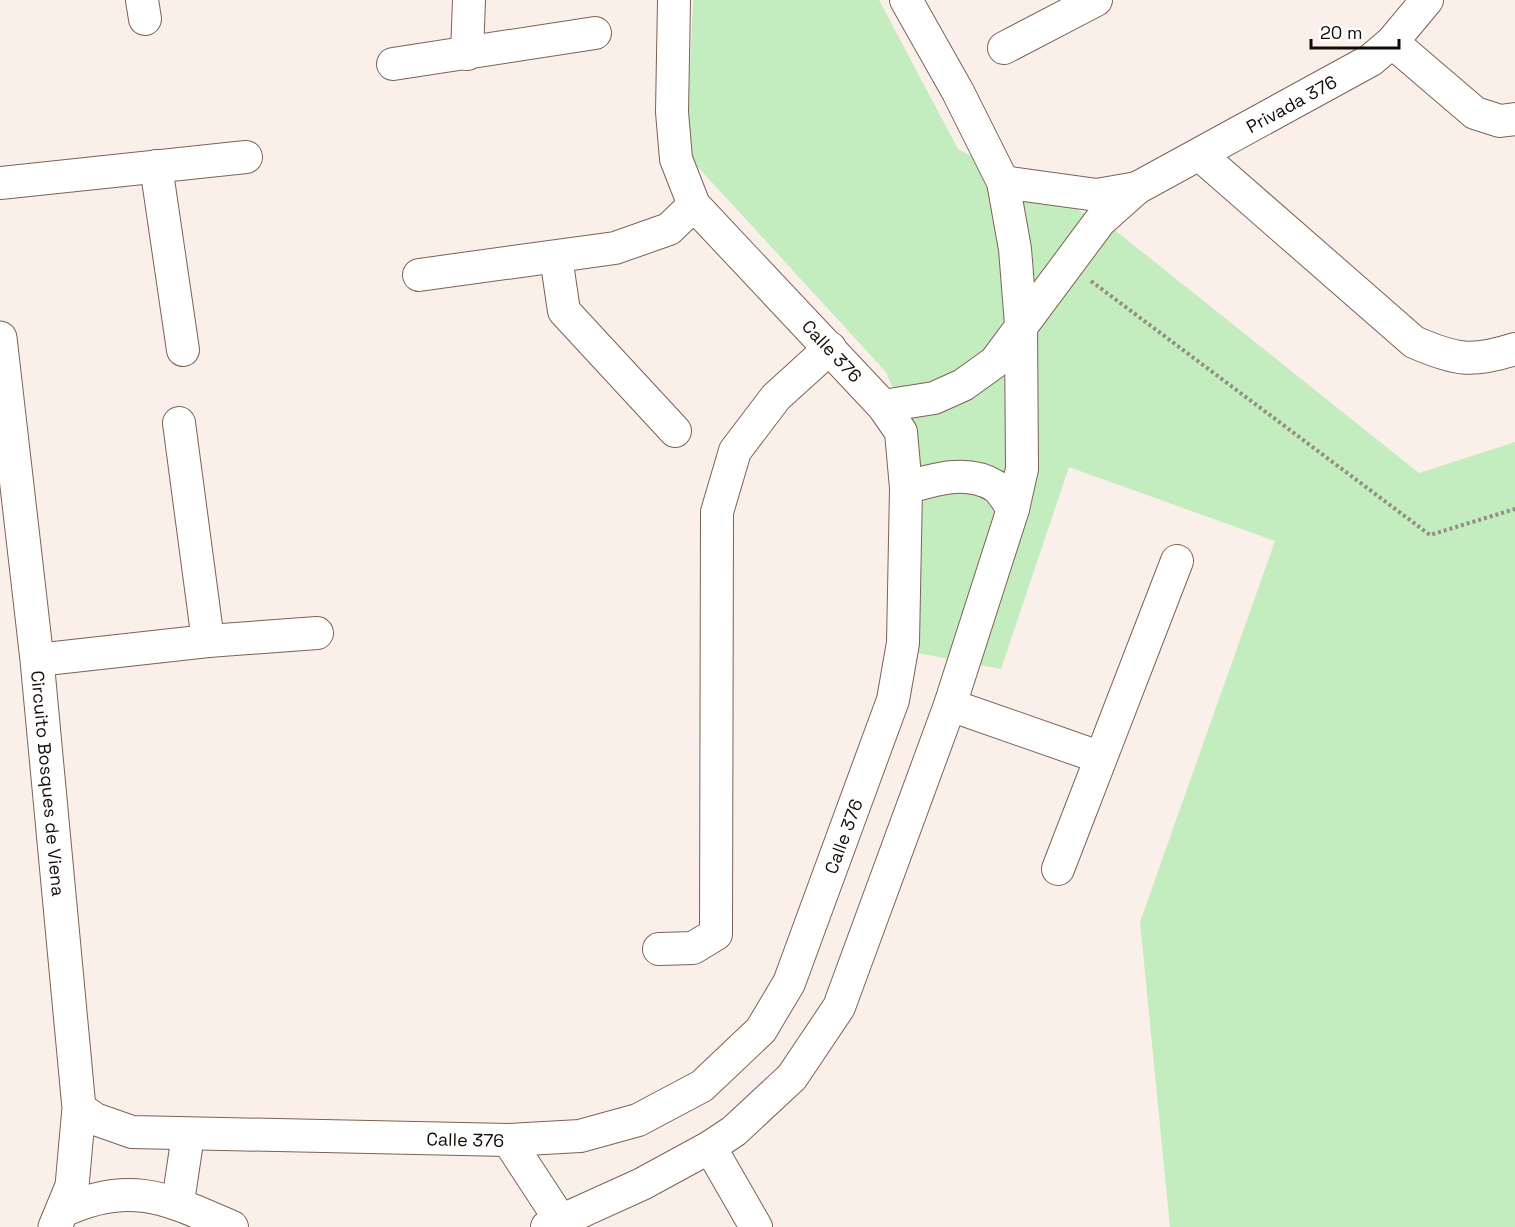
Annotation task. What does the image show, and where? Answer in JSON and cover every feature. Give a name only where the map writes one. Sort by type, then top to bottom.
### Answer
[{"type":"main road","name":"Circuito Bosques de Viena","points":[[0,338],[9,501],[37,660],[80,1108],[72,1186],[59,1219]]},
{"type":"street","points":[[467,54],[469,0]]},
{"type":"street","name":"Calle 376","points":[[80,1108],[113,1127],[132,1132],[188,1135],[508,1140],[579,1136],[638,1120],[702,1086],[761,1030],[789,983],[893,700],[903,643],[906,488],[901,432],[883,406],[694,205],[676,159],[672,112],[674,0]]},
{"type":"street","points":[[508,1140],[554,1224],[642,1184],[710,1147],[734,1131],[792,1077],[839,1007],[950,705],[1013,509],[1022,469],[1021,324],[1015,249],[1003,182],[958,92],[906,0]]},
{"type":"street","points":[[1004,48],[1096,0]]},
{"type":"street","name":"Privada 376","points":[[1137,188],[1371,60],[1392,42],[1427,0]]},
{"type":"street","points":[[393,64],[595,33]]},
{"type":"street","points":[[1392,42],[1475,113],[1500,121],[1515,120]]},
{"type":"street","points":[[1200,155],[1414,342],[1446,356],[1485,359],[1515,349]]},
{"type":"street","points":[[0,183],[246,157]]},
{"type":"street","points":[[156,166],[183,350]]},
{"type":"street","points":[[1003,182],[1097,195],[1137,188]]},
{"type":"street","points":[[883,406],[934,398],[963,385],[995,362],[1066,263],[1100,221],[1137,188]]},
{"type":"street","points":[[419,275],[615,248],[669,229],[694,205]]},
{"type":"street","points":[[556,257],[564,311],[675,431]]},
{"type":"street","points":[[659,950],[693,948],[716,934],[717,512],[735,451],[776,397],[830,348]]},
{"type":"street","points":[[179,423],[208,641]]},
{"type":"street","points":[[906,488],[937,478],[974,478],[996,487],[1013,509]]},
{"type":"street","points":[[1058,869],[1099,757],[1177,561]]},
{"type":"street","points":[[37,660],[208,641],[317,633]]},
{"type":"street","points":[[950,705],[1099,757]]},
{"type":"street","points":[[178,1202],[188,1135]]},
{"type":"street","points":[[710,1147],[756,1227]]},
{"type":"street","points":[[59,1219],[101,1196],[142,1195],[178,1202],[223,1225]]},
{"type":"path","points":[[1066,263],[1430,535],[1515,509]]},
{"type":"green space","points":[[693,0],[879,0],[958,149],[1111,227],[1419,473],[1515,442],[1515,1227],[1170,1227],[1140,922],[1275,541],[1069,467],[1001,669],[902,650],[916,443],[886,372],[686,154]]}]
